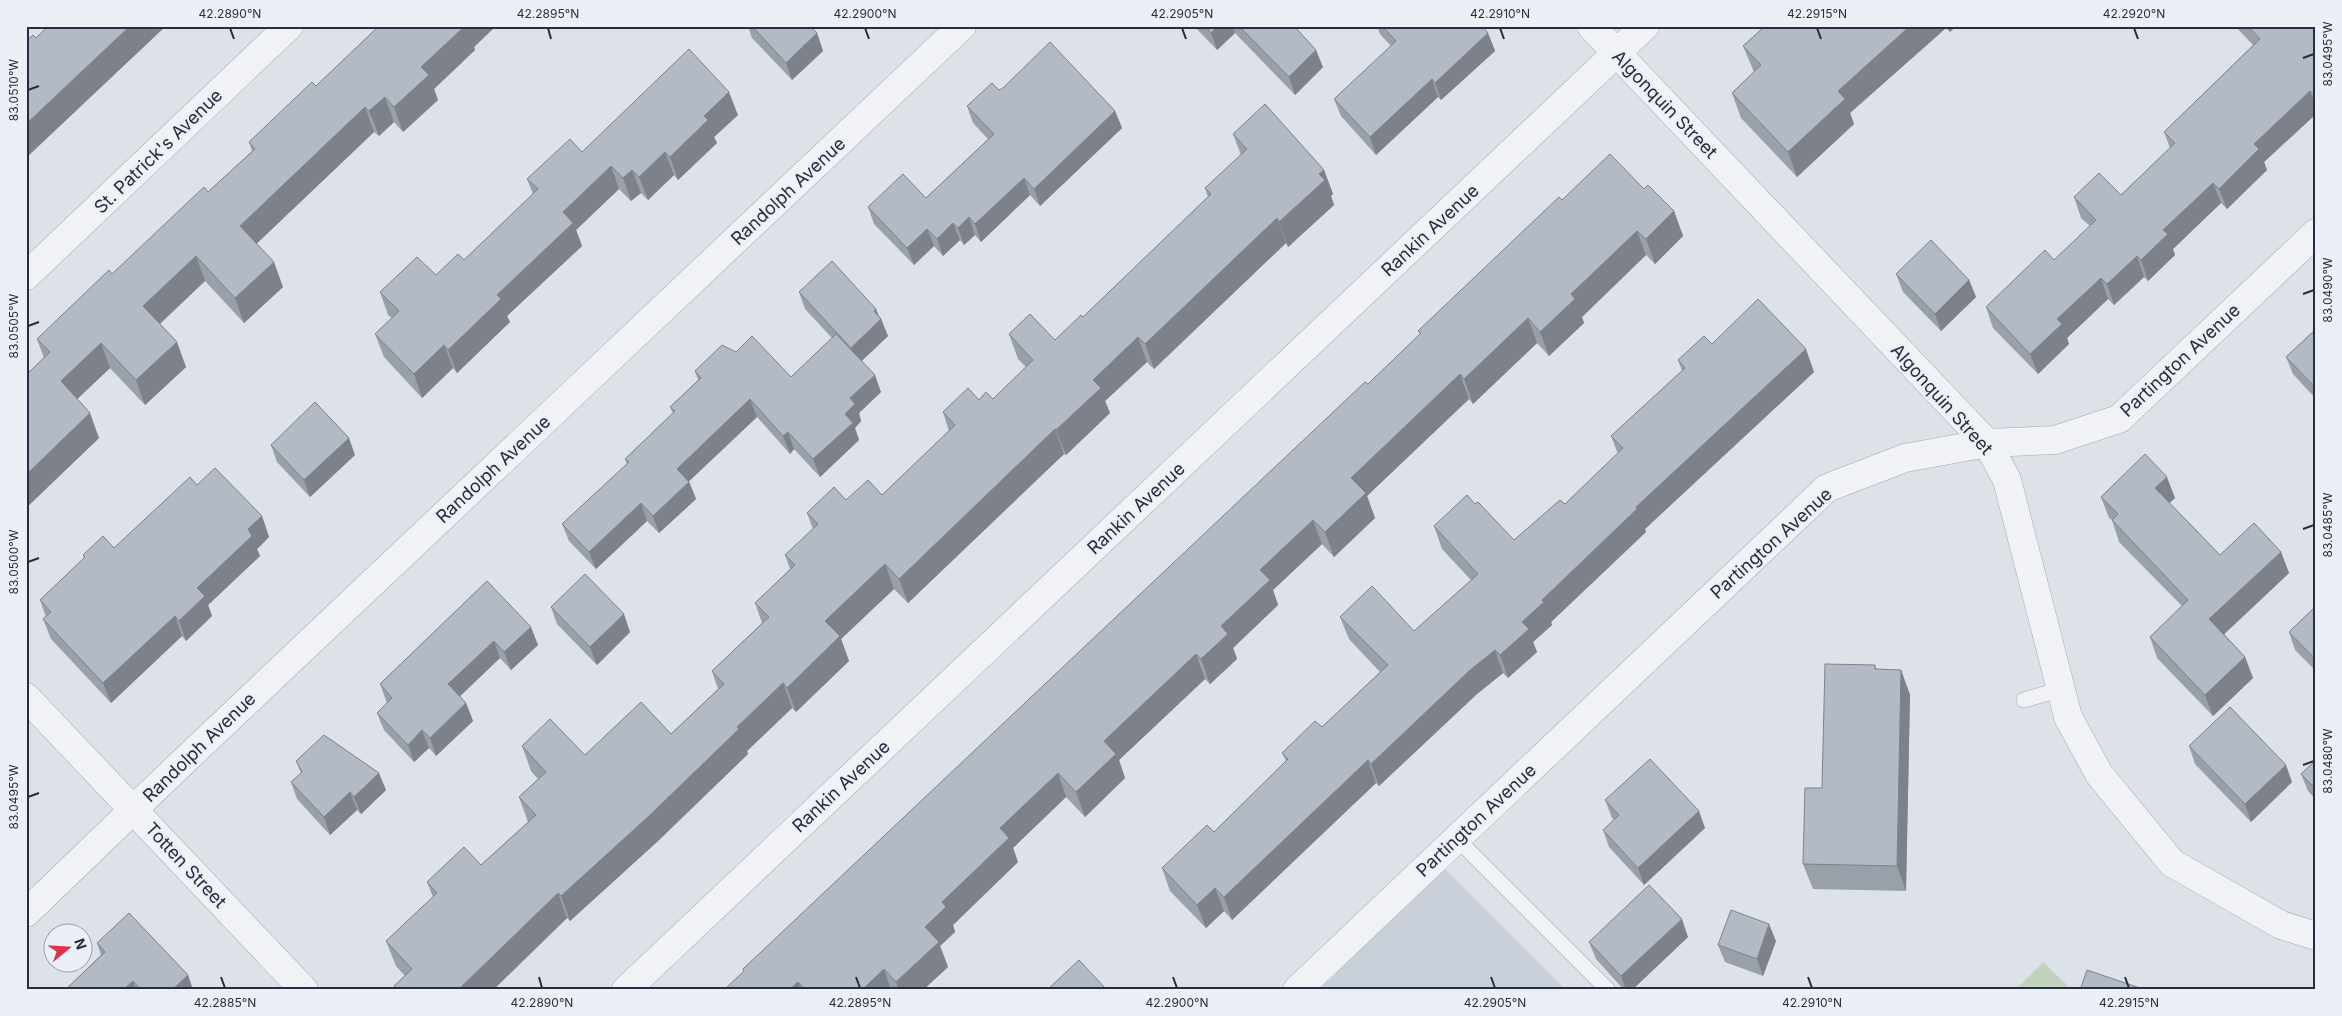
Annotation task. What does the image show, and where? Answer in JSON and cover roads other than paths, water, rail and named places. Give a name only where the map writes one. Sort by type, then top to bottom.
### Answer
[{"type":"street","name":"St. Patrick's Avenue","points":[[26,276],[289,26]]},
{"type":"street","name":"Randolph Avenue","points":[[26,913],[962,26]]},
{"type":"street","name":"Algonquin Street","points":[[1591,26],[1987,443],[2007,480],[2068,717],[2099,774],[2172,863],[2282,925],[2316,936]]},
{"type":"street","name":"Rankin Avenue","points":[[626,990],[1645,26]]},
{"type":"street","name":"Partington Avenue","points":[[1296,990],[1827,488],[1905,458],[1987,443],[2055,440],[2119,419],[2316,232]]},
{"type":"street","name":"Totten Street","points":[[26,697],[304,990]]},
{"type":"lane","points":[[2024,700],[2061,689]]},
{"type":"lane","points":[[1456,838],[1608,990]]}]
